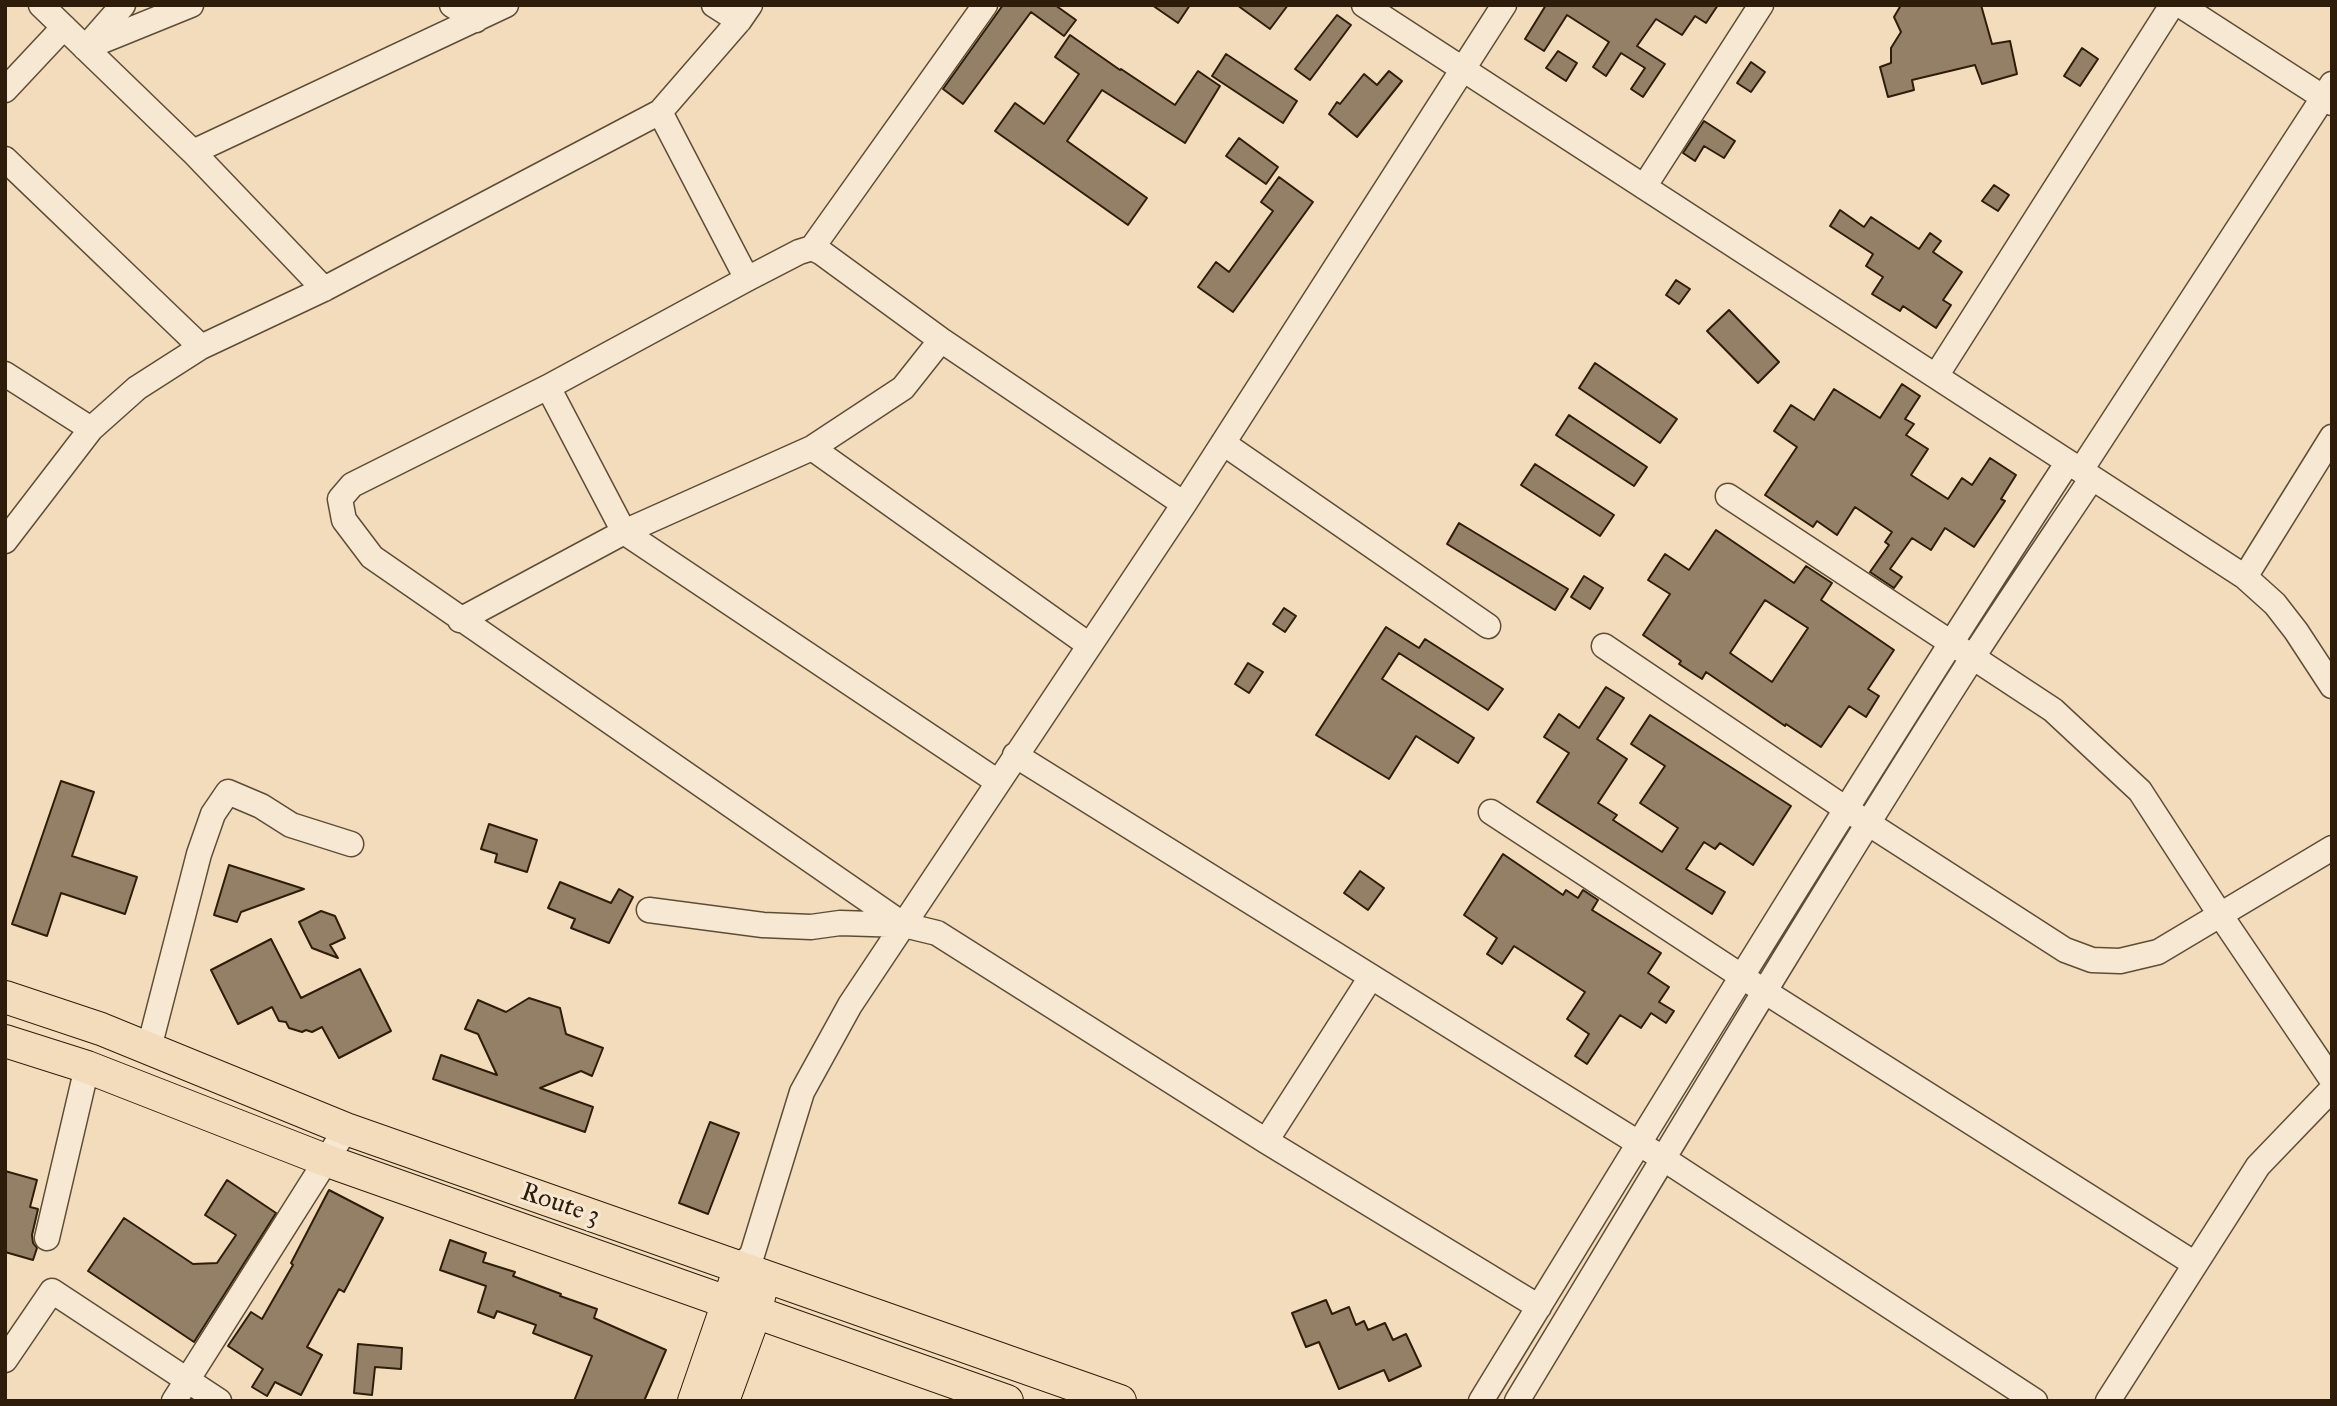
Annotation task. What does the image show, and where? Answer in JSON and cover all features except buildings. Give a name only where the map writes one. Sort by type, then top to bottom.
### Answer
[{"type":"main road","name":"Route 3","points":[[5,997],[100,1028],[346,1129],[751,1266],[1120,1401]]},
{"type":"main road","points":[[5,1041],[87,1067],[325,1160],[1007,1401]]},
{"type":"main road","points":[[723,1401],[751,1266]]},
{"type":"main road","points":[[694,1401],[742,1308]]},
{"type":"street","points":[[41,5],[194,152],[324,289]]},
{"type":"street","points":[[85,48],[122,5]]},
{"type":"street","points":[[85,48],[191,5]]},
{"type":"street","points":[[452,5],[476,20]]},
{"type":"street","points":[[194,152],[506,5]]},
{"type":"street","points":[[5,541],[91,429],[137,388],[201,346],[324,289],[660,112],[744,13],[714,5]]},
{"type":"street","points":[[904,925],[372,557],[344,520],[340,499],[352,485],[548,387],[747,279],[812,248],[985,5]]},
{"type":"street","points":[[1364,5],[2245,577],[2275,604],[2332,686]]},
{"type":"street","points":[[751,1266],[802,1093],[850,1005],[1184,504],[1504,5]]},
{"type":"street","points":[[1644,187],[1761,5]]},
{"type":"street","points":[[1936,376],[2172,5]]},
{"type":"street","points":[[1481,1401],[1949,643],[2080,470],[2329,95],[2180,5]]},
{"type":"street","points":[[5,90],[64,27]]},
{"type":"street","points":[[660,112],[747,279]]},
{"type":"street","points":[[5,159],[201,346]]},
{"type":"street","points":[[812,248],[941,340],[1184,504]]},
{"type":"street","points":[[460,620],[624,532],[812,449],[903,388],[941,340]]},
{"type":"street","points":[[5,374],[91,429]]},
{"type":"street","points":[[548,387],[624,532],[998,782]]},
{"type":"street","points":[[2245,577],[2332,436]]},
{"type":"street","points":[[1223,443],[1489,626]]},
{"type":"street","points":[[812,449],[1089,645]]},
{"type":"street","points":[[1517,1401],[1764,991],[1973,657],[2080,470]]},
{"type":"street","points":[[1728,496],[2053,710],[2140,791],[2332,1080]]},
{"type":"street","points":[[1604,646],[1846,809],[2065,950],[2092,960],[2120,961],[2158,952],[2332,848]]},
{"type":"street","points":[[1015,755],[1664,1159],[2035,1401]]},
{"type":"street","points":[[149,1048],[198,854],[214,814],[228,792],[261,806],[291,825],[351,844]]},
{"type":"street","points":[[1490,812],[1764,991],[2195,1264]]},
{"type":"street","points":[[649,910],[763,925],[904,925],[937,933],[1266,1141],[1539,1307]]},
{"type":"street","points":[[1266,1141],[1371,977]]},
{"type":"street","points":[[47,1238],[87,1067]]},
{"type":"street","points":[[2108,1401],[2258,1166],[2332,1089]]},
{"type":"street","points":[[181,1391],[346,1129]]},
{"type":"street","points":[[5,1360],[52,1291],[181,1391],[219,1401]]}]
